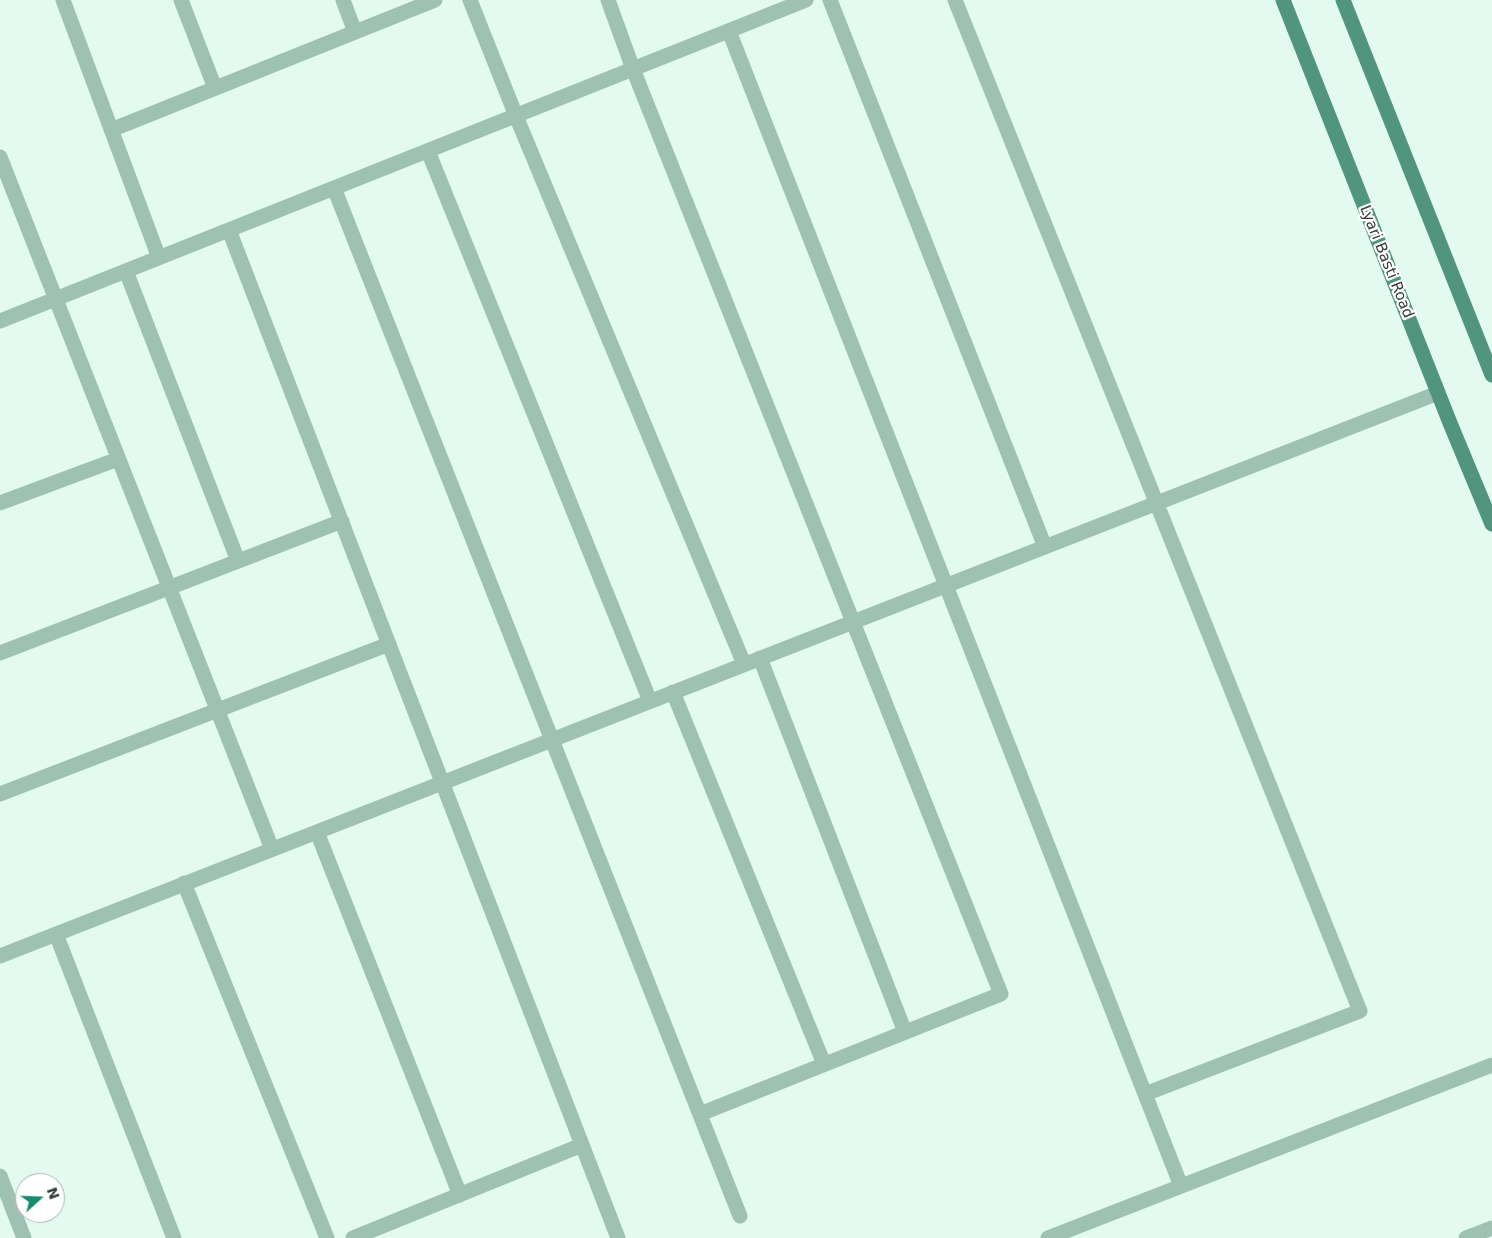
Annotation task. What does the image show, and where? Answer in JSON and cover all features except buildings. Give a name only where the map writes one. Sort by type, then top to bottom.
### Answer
[{"type":"main road","name":"Lyari Basti Road","points":[[1283,0],[1438,393],[1492,524]]},
{"type":"main road","points":[[1343,0],[1492,375]]},
{"type":"street","points":[[63,0],[159,258]]},
{"type":"street","points":[[181,0],[215,88]]},
{"type":"street","points":[[343,0],[356,32]]},
{"type":"street","points":[[111,130],[435,0]]},
{"type":"street","points":[[470,0],[516,116],[744,664]]},
{"type":"street","points":[[608,0],[633,69],[1001,994],[700,1114]]},
{"type":"street","points":[[0,321],[806,0]]},
{"type":"street","points":[[830,0],[1044,547]]},
{"type":"street","points":[[954,0],[1360,1011],[1145,1094]]},
{"type":"street","points":[[729,31],[1181,1186]]},
{"type":"street","points":[[428,151],[650,701]]},
{"type":"street","points":[[0,157],[3,174],[55,299],[272,849]]},
{"type":"street","points":[[334,188],[740,1216]]},
{"type":"street","points":[[229,230],[618,1238]]},
{"type":"street","points":[[126,271],[238,561]]},
{"type":"street","points":[[0,956],[1438,393]]},
{"type":"street","points":[[0,503],[118,459]]},
{"type":"street","points":[[0,653],[342,522]]},
{"type":"street","points":[[0,794],[389,644]]},
{"type":"street","points":[[760,658],[905,1032]]},
{"type":"street","points":[[672,692],[824,1064]]},
{"type":"street","points":[[317,832],[460,1195]]},
{"type":"street","points":[[184,884],[327,1238]]},
{"type":"street","points":[[56,934],[174,1238]]},
{"type":"street","points":[[1048,1238],[1492,1065]]},
{"type":"street","points":[[353,1238],[582,1145]]},
{"type":"street","points":[[0,1176],[24,1238]]},
{"type":"street","points":[[1466,1238],[1492,1228]]}]
